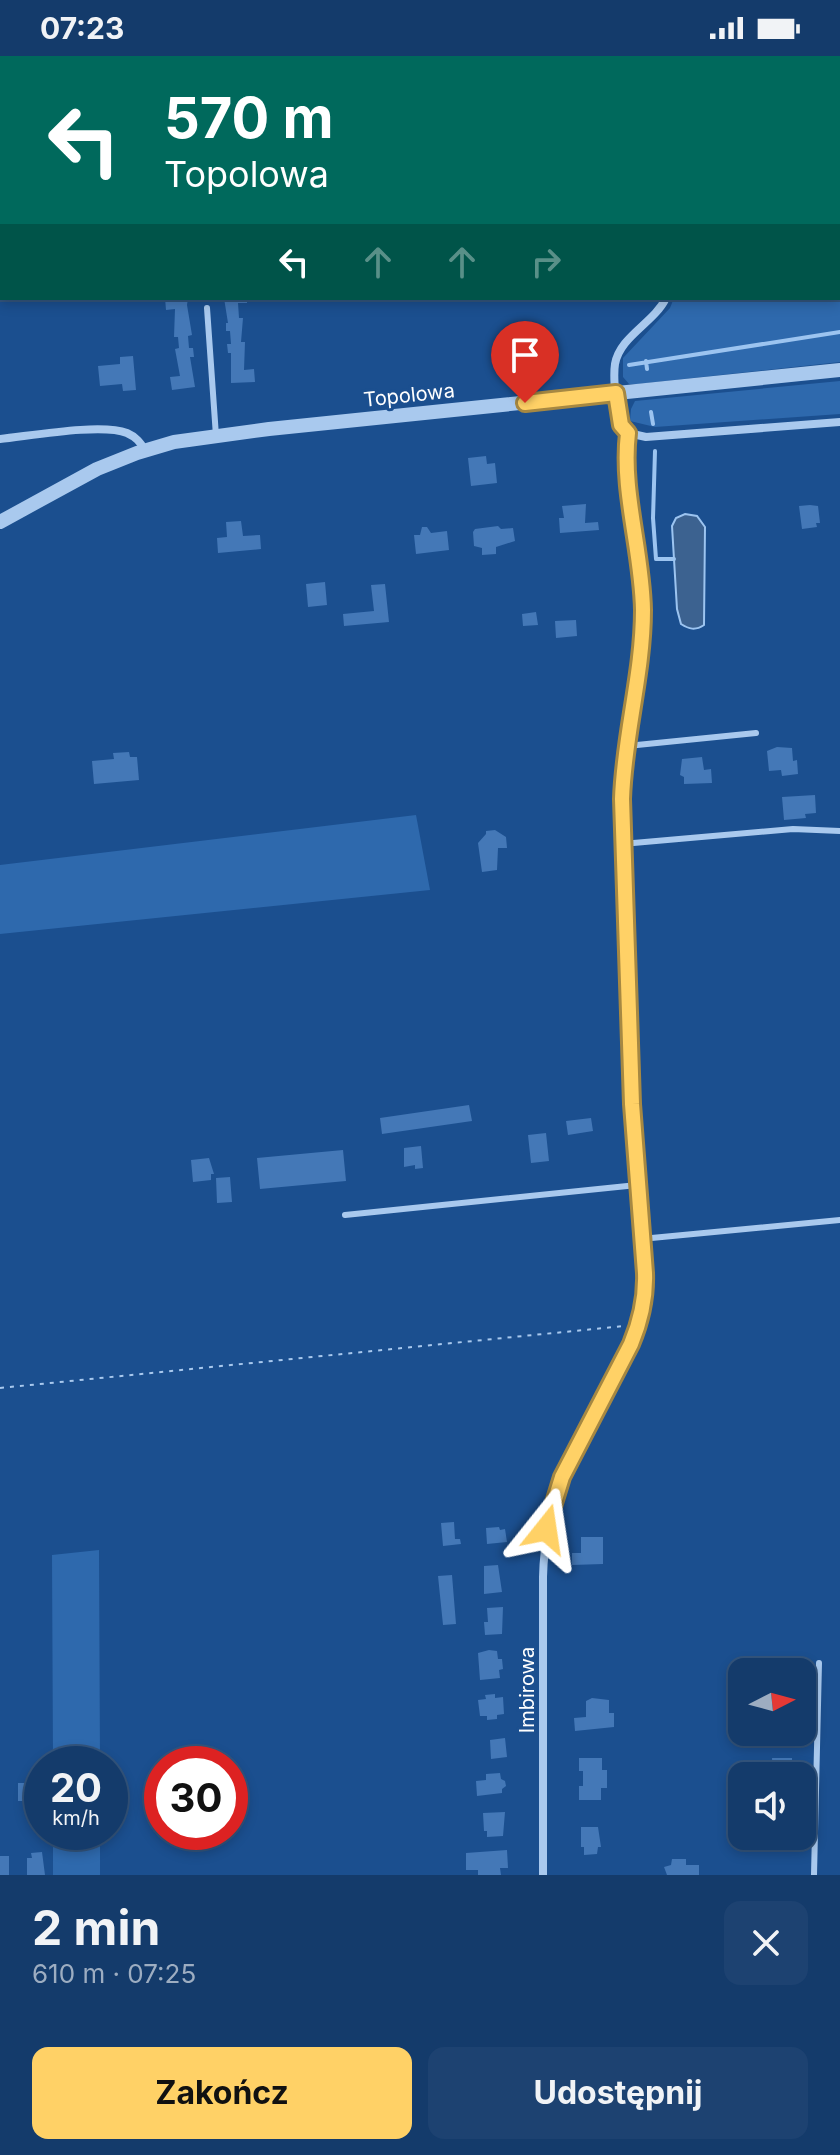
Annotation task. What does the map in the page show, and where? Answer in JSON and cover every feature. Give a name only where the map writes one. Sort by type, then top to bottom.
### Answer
[{"type":"street","name":"Imbirowa","points":[[543,1875],[543,1557],[552,1506],[568,1464],[637,1328],[645,1288],[637,1185],[622,844],[622,779],[637,690],[643,626],[640,560],[627,473],[628,433],[621,425],[614,372],[617,355],[623,346],[655,315],[665,300]]},
{"type":"street","name":"Topolowa","points":[[0,522],[86,474],[174,442],[840,370]]},
{"type":"street","points":[[628,433],[646,437],[840,422]]},
{"type":"street","points":[[0,439],[120,431],[139,440],[145,450]]},
{"type":"lane","points":[[207,308],[216,436]]},
{"type":"lane","points":[[627,746],[756,733]]},
{"type":"lane","points":[[622,844],[793,829],[840,831]]},
{"type":"lane","points":[[345,1215],[637,1185]]},
{"type":"lane","points":[[641,1239],[840,1220]]},
{"type":"lane","points":[[814,1875],[819,1663]]},
{"type":"path","points":[[0,1388],[598,1327],[637,1328]]},
{"type":"shaded area","points":[[673,300],[840,300],[840,362],[629,384],[623,377],[623,358],[670,308]]},
{"type":"shaded area","points":[[840,381],[840,414],[655,427],[630,421],[635,401]]},
{"type":"shaded area","points":[[685,514],[697,516],[705,527],[704,625],[695,629],[681,624],[677,609],[672,526],[676,518]]},
{"type":"shaded area","points":[[416,815],[430,890],[0,934],[0,865]]},
{"type":"shaded area","points":[[99,1550],[100,1746],[53,1746],[52,1555]]},
{"type":"shaded area","points":[[53,1850],[100,1850],[100,1875],[53,1875]]},
{"type":"building","points":[[165,300],[188,300],[192,335],[188,336],[189,348],[193,348],[194,357],[190,357],[195,387],[172,390],[170,377],[180,376],[175,349],[179,348],[178,337],[174,337],[175,309],[166,310]]},
{"type":"building","points":[[224,300],[247,300],[247,303],[238,303],[239,318],[243,318],[241,342],[245,342],[244,370],[254,369],[255,382],[231,383]]},
{"type":"building","points":[[133,356],[136,390],[123,391],[122,384],[100,386],[98,366],[120,364],[120,357]]},
{"type":"building","points":[[486,456],[487,464],[495,463],[497,483],[471,486],[468,458]]},
{"type":"building","points":[[586,504],[585,523],[598,522],[599,530],[560,533],[559,518],[564,518],[562,506]]},
{"type":"building","points":[[799,506],[818,506],[820,523],[816,523],[817,527],[802,529]]},
{"type":"building","points":[[241,521],[243,536],[260,535],[261,549],[218,553],[217,538],[227,537],[226,522]]},
{"type":"building","points":[[498,526],[501,529],[513,528],[515,541],[496,547],[496,554],[482,555],[482,548],[474,546],[473,532],[475,529]]},
{"type":"building","points":[[422,527],[427,527],[431,533],[447,531],[449,550],[416,554],[414,535],[420,535]]},
{"type":"building","points":[[325,582],[327,605],[308,607],[306,584]]},
{"type":"building","points":[[385,584],[389,622],[344,626],[343,614],[374,611],[371,585]]},
{"type":"building","points":[[536,612],[538,625],[523,626],[522,614]]},
{"type":"building","points":[[576,620],[577,636],[556,638],[555,621]]},
{"type":"building","points":[[777,747],[792,748],[798,774],[782,776],[781,770],[769,771],[767,751]]},
{"type":"building","points":[[129,752],[130,757],[137,757],[139,780],[94,784],[92,761],[114,759],[113,753]]},
{"type":"building","points":[[702,757],[704,770],[711,769],[712,783],[684,784],[684,777],[680,775],[682,759]]},
{"type":"building","points":[[815,795],[816,813],[805,814],[806,818],[784,820],[782,797]]},
{"type":"building","points":[[495,830],[506,837],[507,848],[498,848],[497,870],[482,872],[478,843],[486,831]]},
{"type":"building","points":[[469,1105],[472,1121],[382,1134],[380,1118]]},
{"type":"building","points":[[591,1118],[593,1131],[568,1135],[566,1121]]},
{"type":"building","points":[[546,1133],[549,1161],[531,1163],[528,1135]]},
{"type":"building","points":[[421,1146],[423,1168],[415,1169],[415,1165],[404,1167],[404,1148]]},
{"type":"building","points":[[343,1150],[346,1181],[260,1189],[257,1158]]},
{"type":"building","points":[[209,1158],[214,1174],[211,1174],[211,1180],[193,1182],[191,1160]]},
{"type":"building","points":[[230,1177],[232,1202],[217,1203],[216,1178]]},
{"type":"building","points":[[454,1522],[455,1539],[460,1539],[461,1544],[443,1546],[441,1523]]},
{"type":"building","points":[[499,1527],[500,1530],[505,1529],[507,1542],[487,1544],[486,1528]]},
{"type":"building","points":[[581,1537],[603,1537],[603,1564],[572,1565],[572,1553],[581,1553]]},
{"type":"building","points":[[498,1565],[502,1592],[484,1594],[484,1566]]},
{"type":"building","points":[[452,1575],[456,1624],[443,1625],[438,1576]]},
{"type":"building","points":[[503,1607],[502,1634],[485,1635],[487,1608]]},
{"type":"building","points":[[497,1651],[503,1669],[499,1670],[500,1678],[480,1680],[478,1653]]},
{"type":"building","points":[[495,1694],[495,1698],[503,1697],[504,1714],[487,1720],[487,1716],[480,1716],[478,1700]]},
{"type":"building","points":[[592,1698],[609,1700],[609,1713],[614,1713],[614,1727],[575,1731],[574,1718],[586,1717],[586,1701]]},
{"type":"building","points":[[505,1738],[507,1757],[491,1759],[490,1740]]},
{"type":"building","points":[[579,1758],[602,1758],[602,1770],[607,1770],[607,1788],[601,1788],[601,1800],[579,1800],[583,1771],[579,1771]]},
{"type":"building","points":[[772,1758],[792,1758],[792,1762],[772,1762]]},
{"type":"building","points":[[500,1773],[506,1786],[502,1793],[477,1796],[476,1781],[486,1780],[486,1774]]},
{"type":"building","points":[[18,1783],[24,1783],[24,1801],[18,1801]]},
{"type":"building","points":[[505,1812],[503,1836],[487,1837],[483,1813]]},
{"type":"building","points":[[581,1827],[598,1827],[601,1847],[598,1847],[597,1854],[584,1855]]},
{"type":"building","points":[[507,1850],[508,1868],[500,1868],[501,1875],[478,1875],[478,1870],[466,1870],[466,1853]]},
{"type":"building","points":[[42,1852],[45,1875],[27,1875],[27,1858],[32,1858],[31,1853]]},
{"type":"building","points":[[0,1856],[9,1856],[9,1875],[0,1875]]},
{"type":"building","points":[[672,1859],[686,1859],[686,1865],[699,1865],[699,1875],[667,1875],[664,1867],[671,1865]]},
{"type":"waterway","points":[[629,365],[840,332]]},
{"type":"waterway","points":[[646,361],[647,369]]},
{"type":"waterway","points":[[651,412],[653,424]]},
{"type":"waterway","points":[[655,451],[653,518],[656,559],[674,559]]},
{"type":"route","points":[[525,403],[616,393],[621,425],[628,433],[627,473],[643,605],[637,690],[624,765],[622,844],[632,1104],[645,1273],[644,1299],[640,1322],[631,1344],[556,1491],[546,1529]]}]
